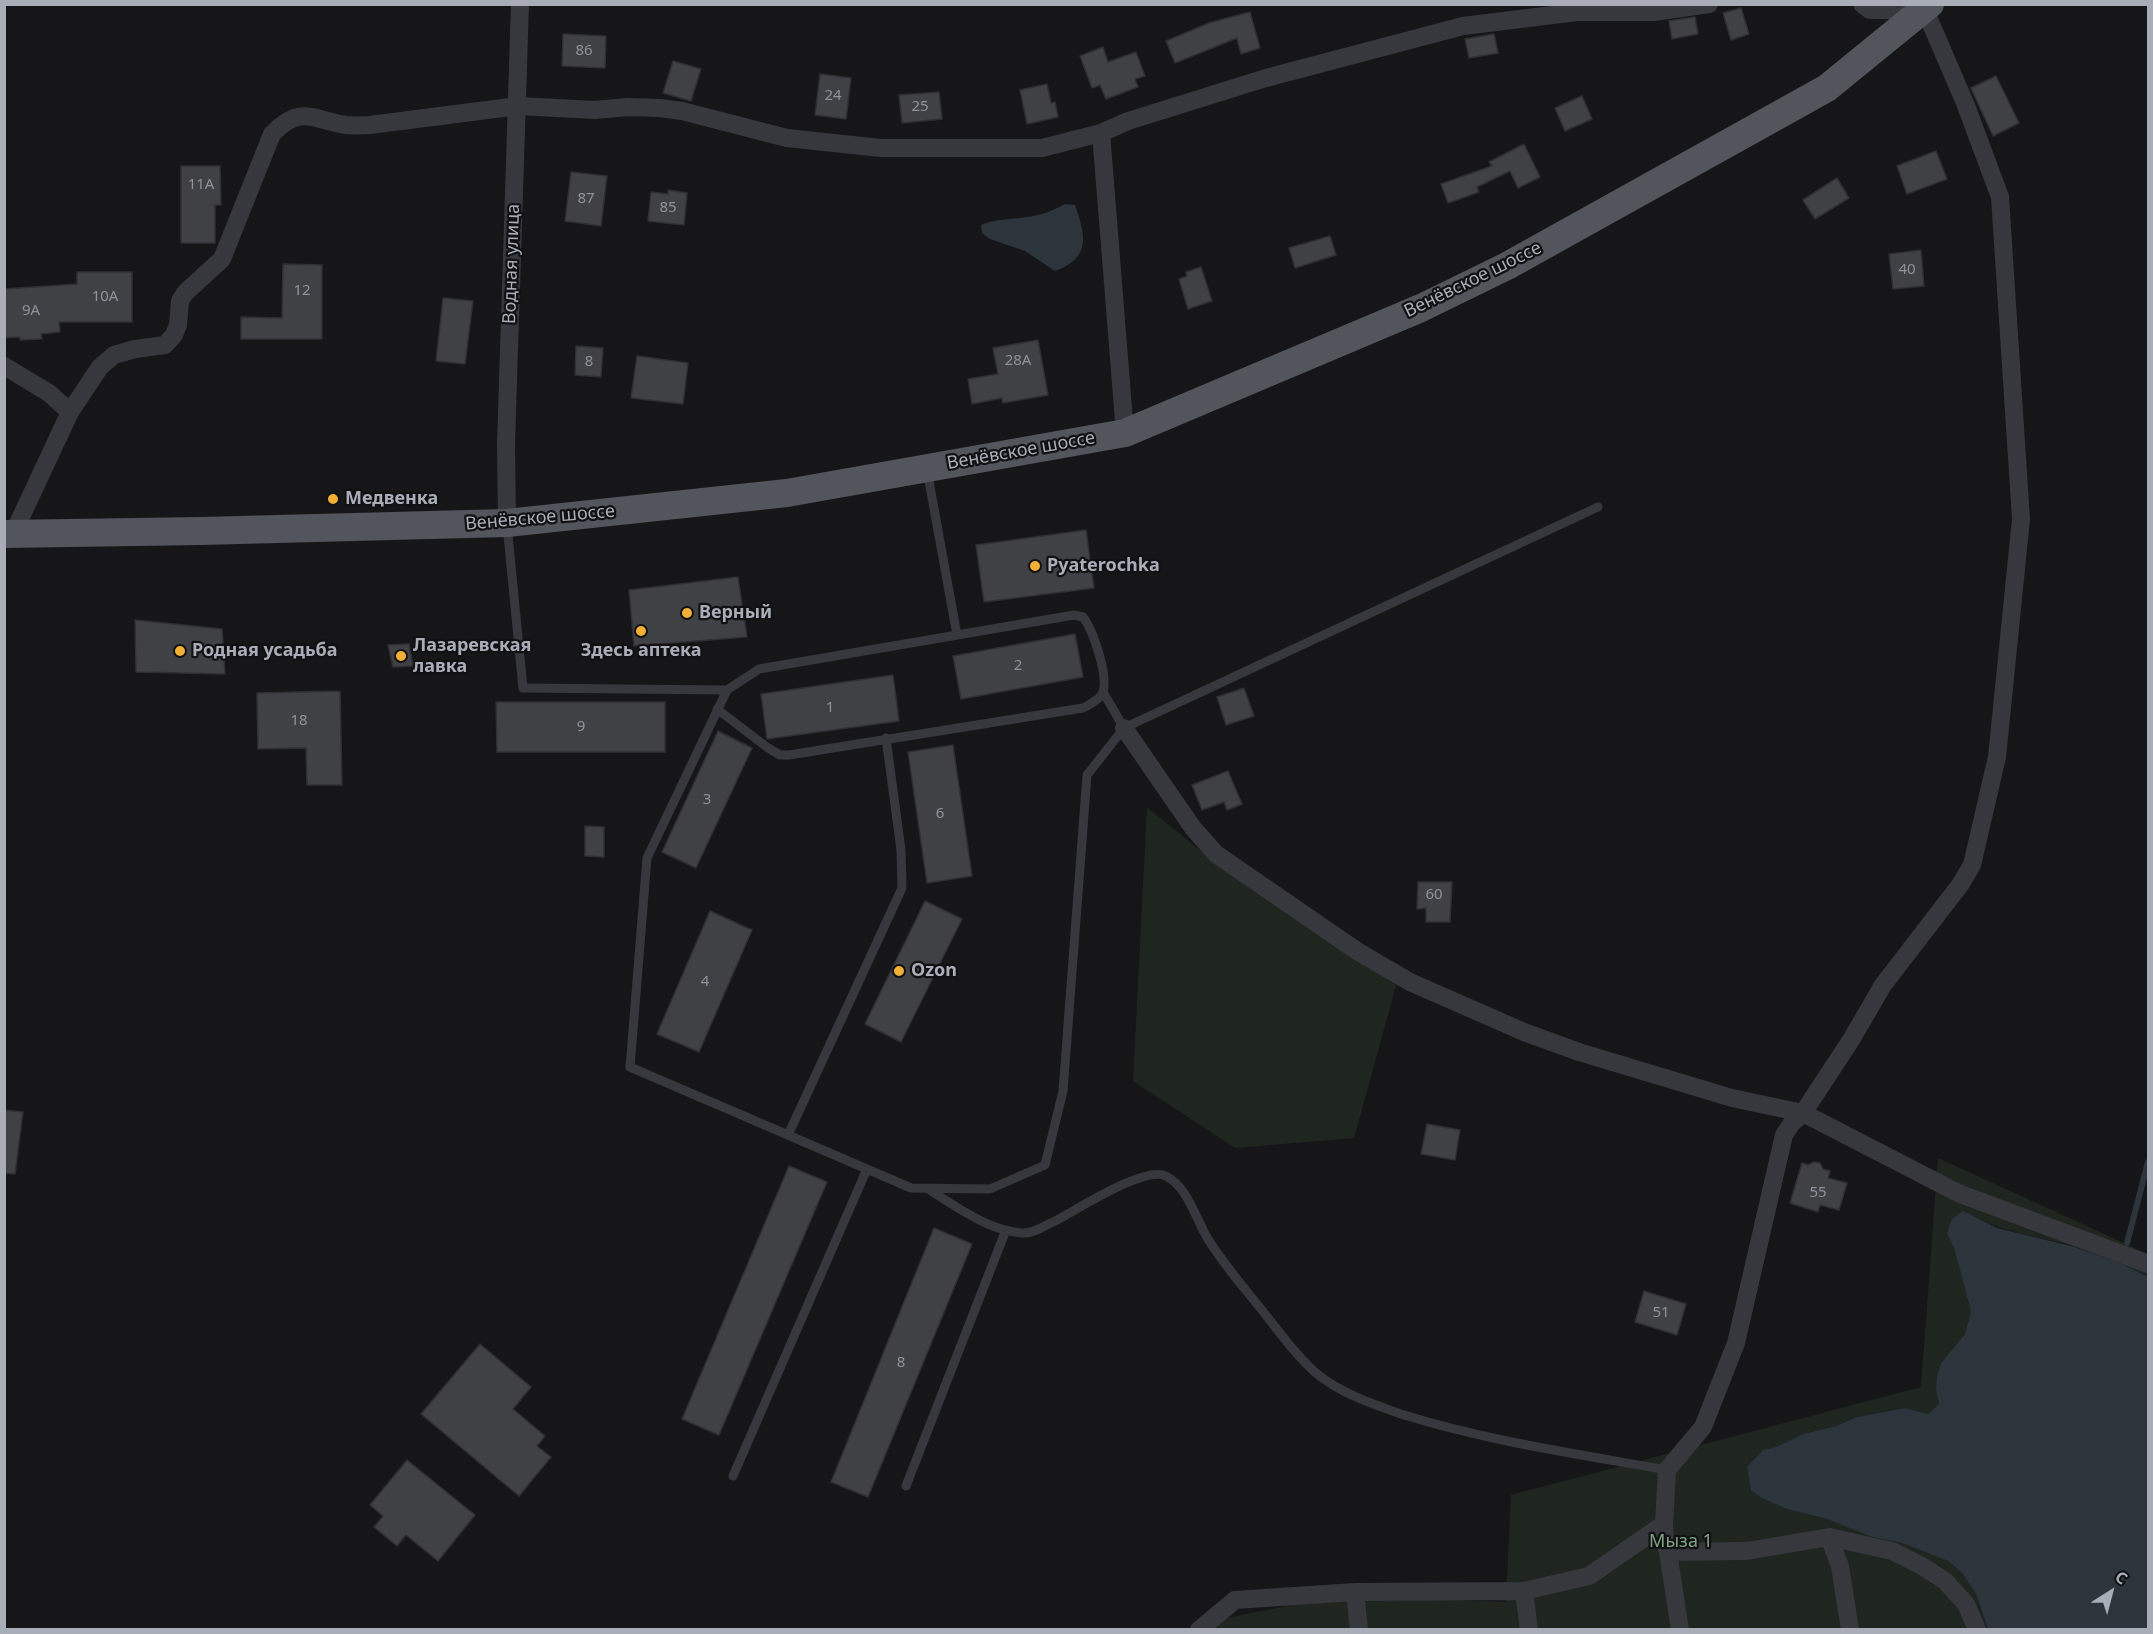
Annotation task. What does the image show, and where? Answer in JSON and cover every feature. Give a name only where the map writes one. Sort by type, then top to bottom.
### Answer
[{"type":"main road","name":"Венёвское шоссе","points":[[9,534],[507,523],[787,493],[1125,433],[1421,308],[1507,266],[1827,88],[1927,7]]},
{"type":"street","name":"Водная улица","points":[[507,523],[506,433],[520,4]]},
{"type":"street","points":[[9,534],[70,412],[100,367],[114,355],[135,349],[165,345],[174,335],[178,325],[180,302],[184,293],[222,259],[272,134],[282,123],[297,117],[314,116],[346,125],[370,125],[518,106],[595,110],[660,108],[682,111],[787,138],[881,148],[1042,148],[1101,133],[1128,121],[1256,82],[1463,26],[1577,12],[1654,12],[1709,4]]},
{"type":"street","points":[[1680,1629],[1665,1544],[1667,1470],[1703,1427],[1736,1342],[1784,1135],[1803,1113],[1851,1041],[1883,985],[1960,885],[1972,865],[1996,758],[2021,519],[2000,197],[1927,7],[1870,10],[1862,4]]},
{"type":"street","points":[[1101,133],[1125,433]]},
{"type":"street","points":[[4,366],[49,393],[70,412]]},
{"type":"street","points":[[1124,728],[1193,828],[1216,854],[1357,951],[1410,982],[1524,1032],[1579,1052],[1732,1098],[1803,1113],[1958,1194],[2148,1264]]},
{"type":"street","points":[[1199,1629],[1235,1600],[1355,1592],[1524,1590],[1589,1576],[1664,1524]]},
{"type":"street","points":[[1668,1552],[1747,1551],[1829,1537],[1892,1551],[1945,1581],[1966,1604],[1977,1629]]},
{"type":"street","points":[[1829,1537],[1840,1566],[1850,1629]]},
{"type":"street","points":[[1524,1590],[1529,1629]]},
{"type":"street","points":[[1355,1592],[1359,1629]]},
{"type":"lane","points":[[927,468],[957,635]]},
{"type":"lane","points":[[1124,728],[1103,692],[1104,680],[1095,639],[1083,618],[1074,615],[759,669],[727,690],[647,858],[630,1067],[911,1188],[990,1189],[1045,1165],[1063,1091],[1087,775],[1124,728],[1598,507]]},
{"type":"lane","points":[[507,523],[523,688],[727,690]]},
{"type":"lane","points":[[717,709],[780,755],[1083,708],[1096,700],[1103,692]]},
{"type":"lane","points":[[788,1136],[902,888],[901,850],[886,738]]},
{"type":"lane","points":[[733,1476],[867,1169]]},
{"type":"lane","points":[[926,1188],[977,1219],[1006,1230],[1025,1233],[1040,1229],[1134,1179],[1155,1173],[1166,1176],[1180,1188],[1208,1239],[1229,1269],[1296,1351],[1315,1372],[1330,1383],[1384,1408],[1438,1426],[1667,1470]]},
{"type":"lane","points":[[906,1486],[1006,1230]]},
{"type":"green space","points":[[1147,807],[1207,856],[1397,982],[1354,1138],[1235,1148],[1133,1081]]},
{"type":"green space","name":"Мыза 1","points":[[1938,1158],[2148,1254],[2148,1277],[2085,1250],[2014,1232],[1978,1218],[1947,1234],[1954,1248],[1971,1311],[1965,1334],[1941,1363],[1936,1390],[1939,1404],[1928,1414],[1905,1408],[1857,1417],[1836,1426],[1803,1434],[1776,1447],[1763,1450],[1747,1467],[1751,1490],[1787,1509],[1827,1519],[1872,1537],[1902,1543],[1948,1561],[1962,1573],[1976,1594],[1988,1629],[1208,1630],[1221,1619],[1339,1596],[1506,1602],[1511,1495],[1921,1387]]},
{"type":"shaded area","points":[[1065,204],[1075,205],[1082,227],[1083,245],[1075,260],[1055,271],[1025,251],[990,239],[982,233],[981,225],[988,222],[1031,217]]},
{"type":"shaded area","points":[[1963,1211],[1997,1228],[2075,1247],[2122,1264],[2148,1277],[2148,1629],[1988,1629],[1976,1594],[1962,1573],[1948,1561],[1902,1543],[1872,1537],[1827,1519],[1787,1509],[1762,1498],[1751,1490],[1747,1467],[1763,1450],[1776,1447],[1803,1434],[1836,1426],[1857,1417],[1905,1408],[1928,1414],[1939,1404],[1936,1390],[1941,1363],[1965,1334],[1971,1311],[1954,1248],[1947,1234],[1952,1219]]},
{"type":"building","points":[[1741,8],[1749,34],[1731,40],[1723,13]]},
{"type":"building","points":[[1250,12],[1260,48],[1241,54],[1237,38],[1175,63],[1166,41],[1209,23]]},
{"type":"building","points":[[1695,17],[1698,34],[1672,39],[1669,21]]},
{"type":"building","points":[[563,34],[606,36],[605,68],[562,66]]},
{"type":"building","points":[[1494,34],[1498,53],[1469,58],[1465,39]]},
{"type":"building","points":[[1103,47],[1108,62],[1136,52],[1145,76],[1135,79],[1138,87],[1106,99],[1100,85],[1092,88],[1080,56]]},
{"type":"building","points":[[673,61],[701,69],[691,101],[663,93]]},
{"type":"building","points":[[820,74],[851,78],[846,119],[815,115]]},
{"type":"building","points":[[1996,76],[2019,123],[1993,136],[1971,88]]},
{"type":"building","points":[[1047,84],[1051,103],[1055,102],[1058,117],[1027,124],[1020,90]]},
{"type":"building","points":[[939,92],[942,119],[902,123],[899,95]]},
{"type":"building","points":[[1582,96],[1592,119],[1565,131],[1555,108]]},
{"type":"building","points":[[1524,144],[1540,177],[1518,188],[1510,171],[1477,187],[1479,192],[1448,203],[1441,184],[1492,166],[1489,162]]},
{"type":"building","points":[[1936,151],[1947,179],[1907,194],[1897,166]]},
{"type":"building","points":[[181,166],[220,166],[221,205],[215,205],[215,243],[181,243]]},
{"type":"building","points":[[571,172],[607,176],[601,226],[565,221]]},
{"type":"building","points":[[1837,178],[1849,198],[1815,219],[1803,200]]},
{"type":"building","points":[[668,190],[687,193],[684,225],[648,221],[651,192],[668,194]]},
{"type":"building","points":[[1330,236],[1336,255],[1295,268],[1289,248]]},
{"type":"building","points":[[1921,250],[1924,286],[1893,289],[1889,254]]},
{"type":"building","points":[[283,264],[322,265],[322,339],[241,339],[241,317],[282,318]]},
{"type":"building","points":[[1201,267],[1212,301],[1188,309],[1179,279],[1187,276],[1186,272]]},
{"type":"building","points":[[77,272],[132,272],[132,322],[59,322],[60,332],[41,334],[42,339],[4,338],[4,289],[77,284]]},
{"type":"building","points":[[443,298],[473,301],[465,364],[436,361]]},
{"type":"building","points":[[1038,340],[1048,395],[1003,403],[1002,398],[972,404],[968,379],[998,374],[993,348]]},
{"type":"building","points":[[576,346],[603,348],[601,377],[575,375]]},
{"type":"building","points":[[637,356],[688,363],[683,404],[631,398]]},
{"type":"building","name":"Pyaterochka","points":[[1086,530],[1094,588],[984,602],[976,545]]},
{"type":"building","name":"Верный","points":[[738,577],[747,637],[634,646],[629,590]]},
{"type":"building","name":"Родная усадьба","points":[[135,620],[222,629],[225,674],[136,672]]},
{"type":"building","points":[[1075,634],[1083,677],[961,699],[953,656]]},
{"type":"building","name":"Лазаревская лавка","points":[[409,644],[413,666],[393,667],[388,645]]},
{"type":"building","points":[[893,675],[899,721],[767,739],[761,694]]},
{"type":"building","points":[[1244,688],[1254,716],[1226,725],[1217,697]]},
{"type":"building","points":[[340,691],[342,785],[307,785],[306,748],[258,749],[257,693]]},
{"type":"building","points":[[496,702],[665,702],[665,752],[497,752]]},
{"type":"building","points":[[718,731],[752,748],[696,868],[662,852]]},
{"type":"building","points":[[953,745],[972,876],[927,883],[908,752]]},
{"type":"building","points":[[1228,771],[1242,804],[1227,810],[1224,802],[1202,810],[1192,785]]},
{"type":"building","points":[[585,826],[604,827],[604,857],[585,856]]},
{"type":"building","points":[[1418,882],[1452,882],[1450,922],[1426,922],[1426,908],[1417,909]]},
{"type":"building","points":[[925,901],[962,919],[901,1042],[865,1024]]},
{"type":"building","points":[[710,911],[752,930],[699,1052],[657,1034]]},
{"type":"building","points":[[4,1110],[23,1112],[15,1174],[4,1173]]},
{"type":"building","points":[[1427,1124],[1460,1130],[1455,1160],[1421,1154]]},
{"type":"building","points":[[1814,1162],[1820,1163],[1823,1169],[1830,1171],[1828,1178],[1847,1183],[1839,1210],[1820,1205],[1818,1212],[1790,1203],[1802,1163],[1808,1165]]},
{"type":"building","points":[[789,1166],[827,1182],[719,1435],[682,1419]]},
{"type":"building","points":[[934,1228],[972,1244],[868,1497],[831,1482]]},
{"type":"building","points":[[1644,1291],[1686,1304],[1677,1335],[1635,1322]]},
{"type":"building","points":[[480,1344],[531,1387],[513,1409],[545,1436],[537,1446],[551,1457],[519,1496],[421,1414]]},
{"type":"building","points":[[407,1460],[475,1515],[438,1561],[406,1535],[397,1546],[374,1527],[383,1516],[370,1505]]},
{"type":"waterway","name":"Медвенка","points":[[2127,1243],[2148,1162]]},
{"type":"place","name":"Медвенка","points":[[333,499]]},
{"type":"place","name":"Pyaterochka","points":[[1035,566]]},
{"type":"place","name":"Верный","points":[[687,613]]},
{"type":"place","name":"Здесь аптека","points":[[641,631]]},
{"type":"place","name":"Родная усадьба","points":[[180,651]]},
{"type":"place","name":"Лазаревская лавка","points":[[401,656]]},
{"type":"place","name":"Ozon","points":[[899,971]]}]
